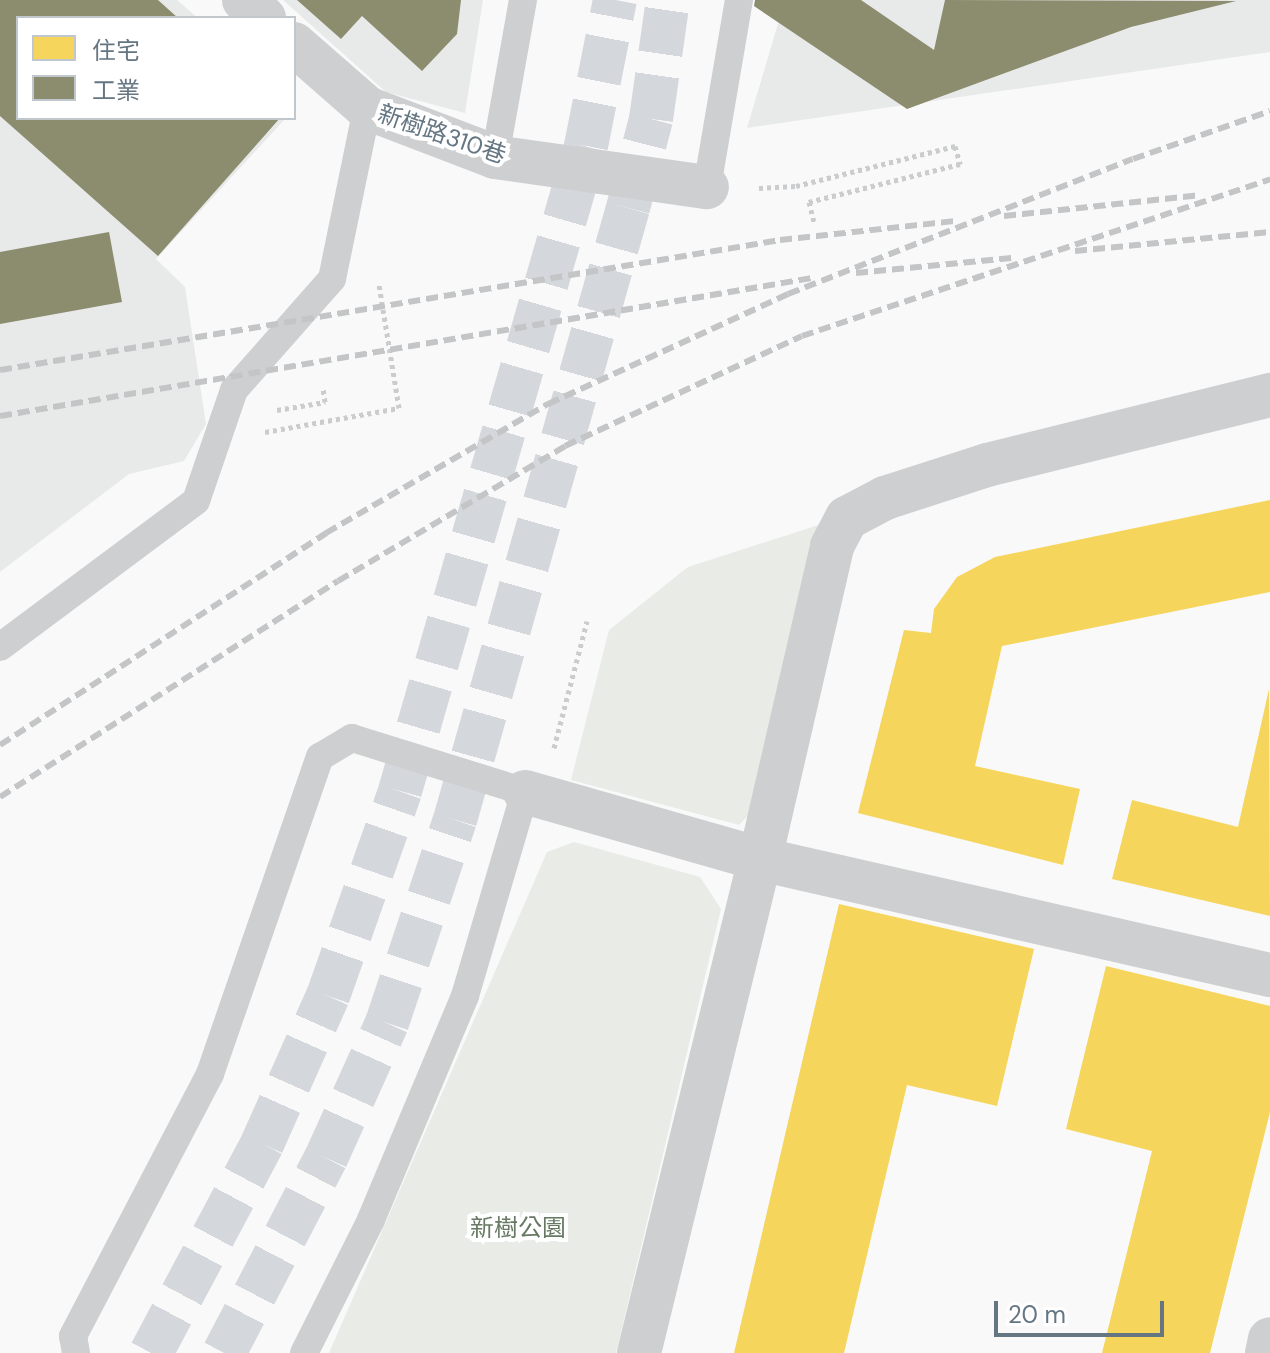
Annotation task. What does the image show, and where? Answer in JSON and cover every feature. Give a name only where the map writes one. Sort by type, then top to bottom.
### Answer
[{"type":"street","points":[[244,0],[262,16]]},
{"type":"street","name":"新樹路310巷","points":[[296,46],[367,108],[495,157],[707,187]]},
{"type":"street","points":[[639,1353],[760,859],[832,546],[847,518],[885,498],[987,465],[1270,395]]},
{"type":"street","points":[[533,794],[760,859],[1270,975]]},
{"type":"street","points":[[1267,1353],[1270,1339]]},
{"type":"lane","points":[[495,157],[523,0]]},
{"type":"lane","points":[[707,187],[739,0]]},
{"type":"lane","points":[[0,647],[196,501],[234,390],[332,279],[367,108]]},
{"type":"lane","points":[[76,1353],[73,1336],[210,1074],[320,757],[352,738],[533,794],[465,996],[371,1220],[304,1353]]},
{"type":"path","points":[[796,186],[955,146],[960,164],[809,202],[814,222]]},
{"type":"path","points":[[263,422],[265,432],[399,408],[387,336]]},
{"type":"path","points":[[262,413],[325,402],[323,388]]},
{"type":"path","points":[[533,794],[587,621]]},
{"type":"shaded area","points":[[0,0],[177,0],[196,16],[16,16],[16,120],[284,120],[156,259],[185,287],[206,424],[184,461],[129,474],[0,572]]},
{"type":"shaded area","points":[[283,0],[483,0],[465,113],[386,92]]},
{"type":"shaded area","points":[[785,0],[1270,0],[1270,52],[747,128]]},
{"type":"green space","points":[[828,522],[765,798],[739,825],[571,780],[609,630],[688,567]]},
{"type":"green space","name":"新樹公園","points":[[574,842],[700,877],[721,909],[616,1353],[329,1353],[547,852]]},
{"type":"building: 住宅","points":[[1270,500],[1270,592],[1002,646],[975,766],[1080,789],[1063,865],[858,813],[904,630],[931,633],[934,609],[957,577],[995,557]]},
{"type":"building: 住宅","points":[[1269,689],[1270,916],[1112,879],[1132,800],[1238,827]]},
{"type":"building: 住宅","points":[[839,904],[1034,949],[997,1106],[907,1085],[844,1353],[734,1353]]},
{"type":"building: 住宅","points":[[1106,966],[1270,1006],[1270,1112],[1210,1353],[1102,1353],[1152,1151],[1066,1129]]},
{"type":"building: 工業","points":[[0,0],[158,0],[176,16],[16,16],[16,120],[278,120],[158,256],[0,116]]},
{"type":"building: 工業","points":[[297,0],[461,0],[457,34],[422,71],[362,16],[341,39]]},
{"type":"building: 工業","points":[[755,0],[861,0],[934,50],[945,0],[1236,1],[1131,27],[907,109],[754,6]]},
{"type":"building: 工業","points":[[109,232],[122,302],[0,324],[0,252]]},
{"type":"tunnel","points":[[151,1353],[262,1144],[328,996],[400,791],[586,146],[615,0]]},
{"type":"tunnel","points":[[224,1353],[326,1158],[387,1023],[455,820],[628,208],[651,119],[668,0]]},
{"type":"railway","points":[[0,745],[326,533],[548,404],[788,294],[1133,159],[1270,111]]},
{"type":"railway","points":[[0,797],[338,581],[565,446],[802,336],[1270,179]]},
{"type":"railway","points":[[1004,216],[1199,195]]},
{"type":"railway","points":[[0,370],[780,240],[956,221]]},
{"type":"railway","points":[[1075,251],[1270,232]]},
{"type":"railway","points":[[856,273],[1011,258]]},
{"type":"railway","points":[[0,416],[812,278]]}]
